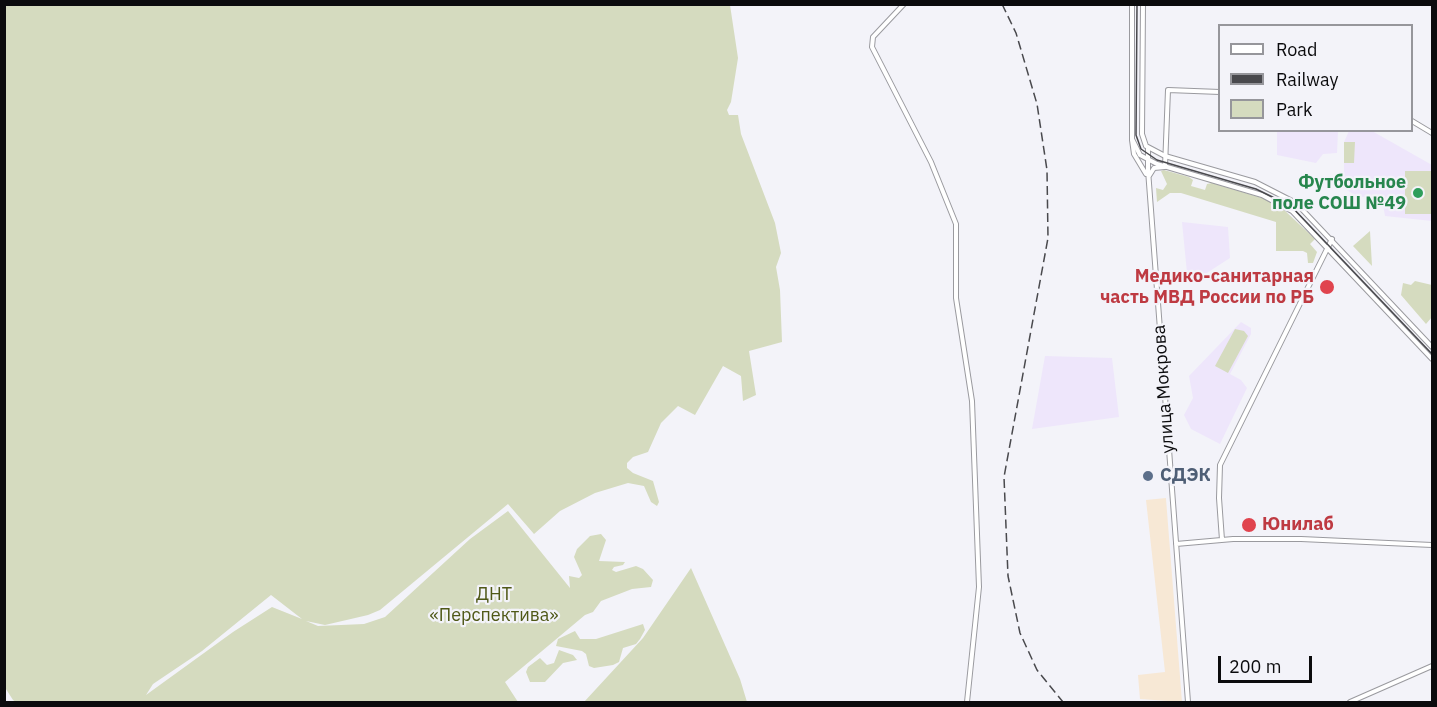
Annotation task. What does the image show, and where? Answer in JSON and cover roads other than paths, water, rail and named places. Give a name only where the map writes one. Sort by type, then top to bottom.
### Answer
[{"type":"main road","points":[[904,4],[873,37],[872,47],[930,162],[955,222],[957,234],[955,281],[972,401],[979,587],[967,702]]},
{"type":"main road","points":[[1132,4],[1132,139],[1134,154],[1144,168],[1148,180]]},
{"type":"main road","points":[[1143,4],[1142,134],[1148,148],[1165,156],[1274,190],[1296,203],[1432,347]]},
{"type":"main road","points":[[1165,166],[1168,90],[1218,92]]},
{"type":"main road","points":[[1413,122],[1432,133]]},
{"type":"main road","points":[[1132,139],[1137,151],[1147,161],[1277,202],[1292,211],[1432,359]]},
{"type":"main road","name":"улица Мокрова","points":[[1148,148],[1148,180],[1188,702]]},
{"type":"main road","points":[[1148,180],[1154,168],[1165,166]]},
{"type":"main road","points":[[1222,540],[1219,498],[1220,465],[1332,239]]},
{"type":"main road","points":[[1176,544],[1222,540],[1301,539],[1432,545]]},
{"type":"main road","points":[[1350,702],[1432,666]]},
{"type":"tram line","points":[[1137,4],[1136,135],[1141,149],[1157,160],[1256,189],[1291,206],[1432,354]]},
{"type":"railway","points":[[1002,4],[1016,33],[1037,104],[1047,170],[1048,238],[1004,477],[1008,576],[1020,633],[1037,670],[1063,702]]},
{"type":"place","name":"Футбольное поле СОШ №49","points":[[1418,193]]},
{"type":"place","name":"Медико-санитарная часть МВД России по РБ","points":[[1327,287]]},
{"type":"place","name":"СДЭК","points":[[1148,476]]},
{"type":"place","name":"Юнилаб","points":[[1249,525]]},
{"type":"park label","name":"ДНТ «Перспектива»","points":[[494,605]]}]
